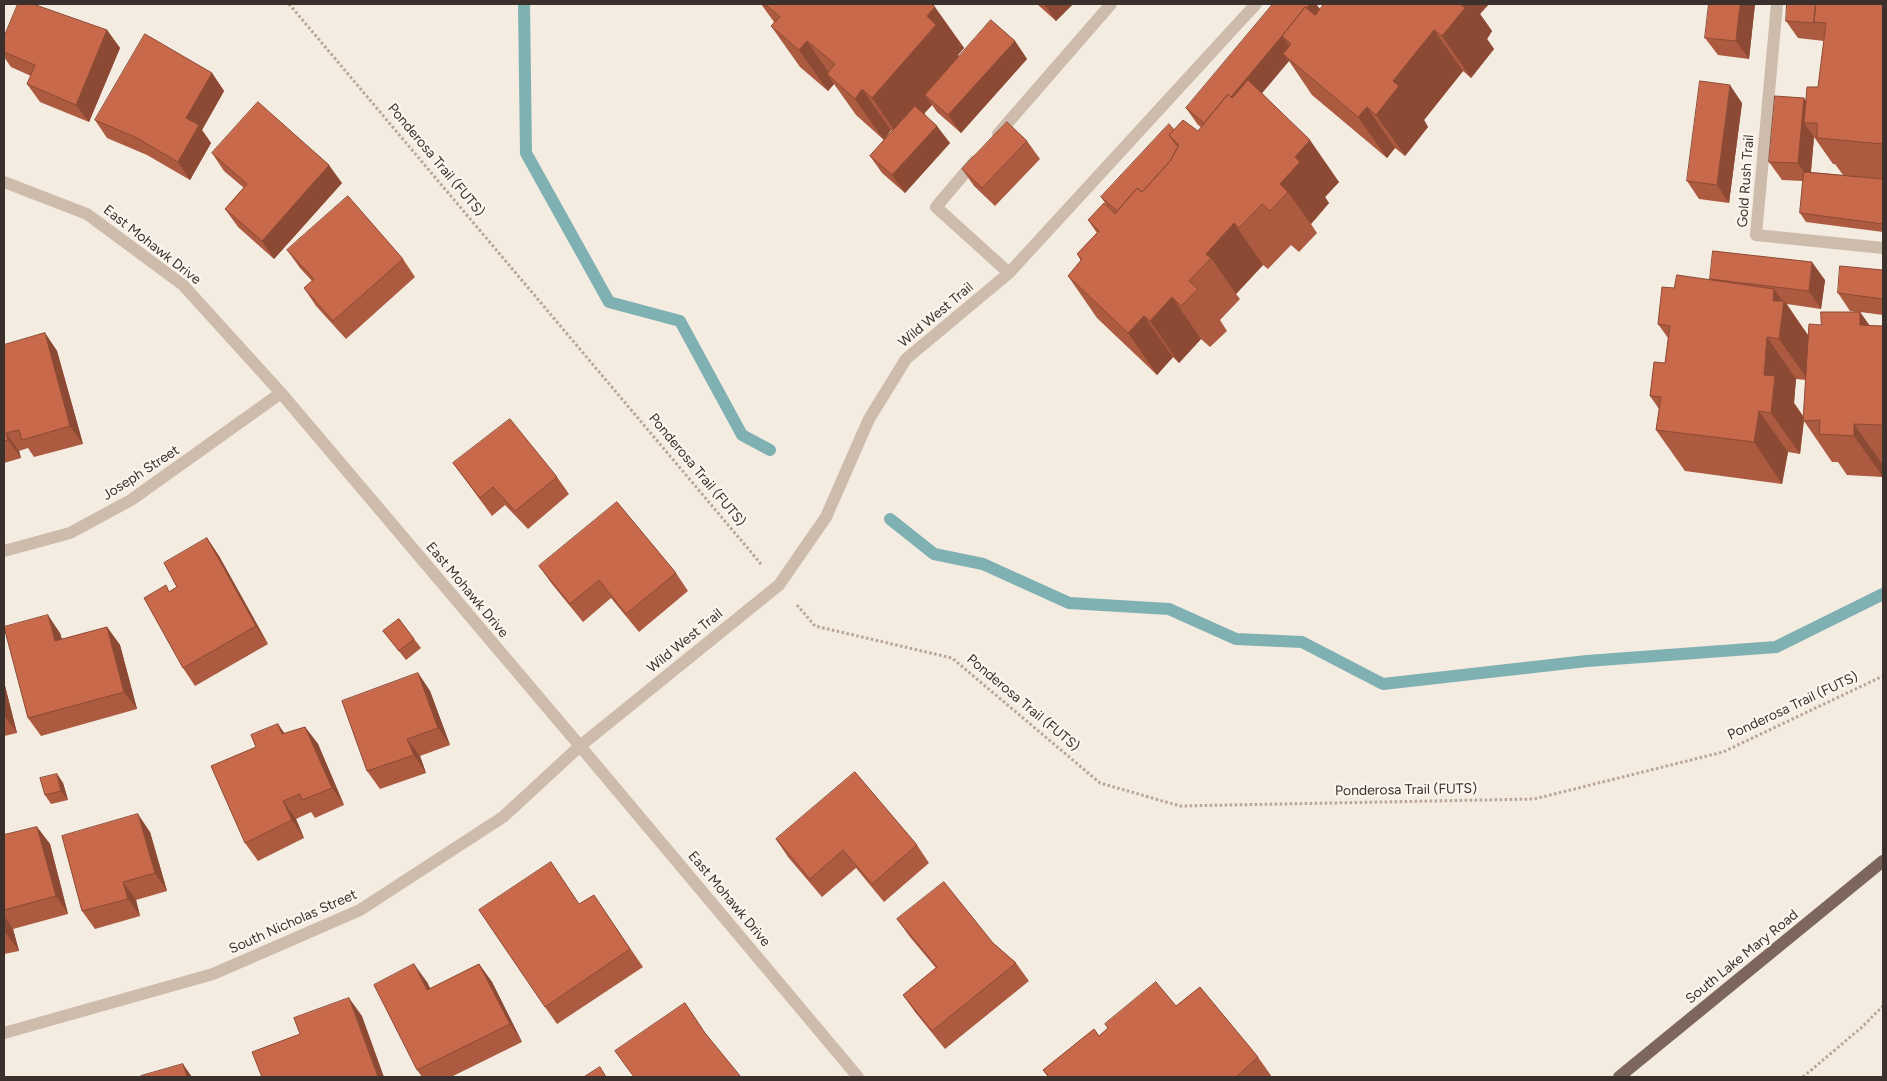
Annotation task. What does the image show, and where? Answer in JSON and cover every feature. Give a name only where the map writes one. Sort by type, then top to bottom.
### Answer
[{"type":"main road","name":"South Lake Mary Road","points":[[1620,1077],[1883,860]]},
{"type":"street","points":[[1009,273],[936,207],[1111,4]]},
{"type":"street","name":"Wild West Trail","points":[[580,746],[778,585],[826,517],[869,419],[906,359],[1009,273],[1256,4]]},
{"type":"street","name":"Gold Rush Trail","points":[[1776,4],[1756,235],[1883,248]]},
{"type":"street","name":"East Mohawk Drive","points":[[4,182],[87,214],[183,285],[280,393],[858,1077]]},
{"type":"street","name":"Joseph Street","points":[[4,551],[70,532],[131,500],[280,393]]},
{"type":"street","name":"South Nicholas Street","points":[[4,1033],[213,974],[360,910],[503,817],[580,746]]},
{"type":"path","name":"Ponderosa Trail (FUTS)","points":[[289,4],[778,585],[816,626],[952,658],[1100,783],[1180,806],[1534,799],[1722,752],[1883,676]]},
{"type":"path","points":[[1803,1077],[1862,1027],[1883,1006]]},
{"type":"building","points":[[18,4],[33,4],[107,30],[76,105],[27,84],[35,65],[4,52],[4,37]]},
{"type":"building","points":[[765,4],[932,4],[935,7],[927,16],[936,25],[872,98],[862,89],[855,99],[827,74],[835,64],[807,41],[799,50],[771,26],[780,17]]},
{"type":"building","points":[[1273,4],[1310,4],[1305,7],[1231,97],[1228,94],[1204,123],[1186,108]]},
{"type":"building","points":[[1324,4],[1460,4],[1465,8],[1442,36],[1434,30],[1393,81],[1399,86],[1376,115],[1367,107],[1358,117],[1283,54],[1291,44],[1282,36],[1305,7],[1315,15]]},
{"type":"building","points":[[1709,4],[1740,4],[1736,41],[1705,38]]},
{"type":"building","points":[[1787,4],[1816,4],[1815,23],[1786,21]]},
{"type":"building","points":[[1816,4],[1883,4],[1883,144],[1817,138],[1817,123],[1804,123],[1807,87],[1818,87],[1826,23],[1814,22]]},
{"type":"building","points":[[991,20],[1015,41],[948,115],[925,95]]},
{"type":"building","points":[[145,34],[212,73],[186,118],[199,125],[178,162],[135,137],[95,120]]},
{"type":"building","points":[[1248,80],[1310,140],[1295,157],[1300,162],[1280,184],[1288,192],[1270,211],[1262,204],[1239,228],[1234,223],[1206,254],[1211,258],[1189,281],[1198,289],[1181,306],[1172,297],[1150,321],[1144,316],[1128,333],[1068,276],[1082,259],[1077,254],[1099,231],[1088,220],[1104,203],[1115,214],[1137,188],[1142,192],[1170,161],[1179,145],[1169,135],[1183,120],[1198,131],[1228,94],[1232,98]]},
{"type":"building","points":[[1700,81],[1730,85],[1717,185],[1687,181]]},
{"type":"building","points":[[1775,96],[1804,98],[1798,163],[1769,162]]},
{"type":"building","points":[[258,102],[329,165],[262,241],[225,209],[247,184],[212,153]]},
{"type":"building","points":[[915,106],[937,126],[892,175],[870,156]]},
{"type":"building","points":[[1007,122],[1027,141],[982,188],[962,169]]},
{"type":"building","points":[[1169,124],[1174,130],[1169,135],[1178,147],[1170,161],[1142,192],[1137,188],[1117,211],[1101,197]]},
{"type":"building","points":[[1804,172],[1883,179],[1883,224],[1800,213]]},
{"type":"building","points":[[348,196],[403,259],[333,321],[304,288],[314,279],[287,250]]},
{"type":"building","points":[[1713,251],[1812,262],[1809,291],[1710,279]]},
{"type":"building","points":[[1840,266],[1883,270],[1883,299],[1838,293]]},
{"type":"building","points":[[1677,275],[1774,289],[1773,301],[1784,301],[1779,339],[1767,337],[1764,375],[1775,376],[1771,413],[1759,411],[1754,442],[1656,430],[1661,397],[1650,396],[1654,362],[1665,363],[1670,326],[1658,324],[1662,287],[1674,288]]},
{"type":"building","points":[[1821,312],[1860,312],[1860,325],[1883,326],[1883,425],[1854,424],[1854,436],[1819,434],[1820,420],[1803,421],[1809,324],[1821,325]]},
{"type":"building","points":[[45,333],[70,426],[22,440],[19,430],[6,433],[8,440],[4,441],[4,345]]},
{"type":"building","points":[[510,419],[557,477],[515,511],[493,487],[480,498],[453,463]]},
{"type":"building","points":[[617,502],[676,573],[626,614],[599,580],[570,604],[539,566]]},
{"type":"building","points":[[207,538],[256,626],[183,668],[144,598],[166,585],[169,592],[177,587],[164,563]]},
{"type":"building","points":[[48,615],[55,641],[107,627],[124,692],[28,718],[4,627]]},
{"type":"building","points":[[399,619],[414,639],[399,651],[383,631]]},
{"type":"building","points":[[418,673],[438,728],[407,739],[414,755],[367,771],[342,701]]},
{"type":"building","points":[[278,724],[282,734],[305,727],[332,788],[302,800],[300,794],[283,801],[292,820],[245,843],[211,766],[256,747],[251,735]]},
{"type":"building","points":[[855,772],[917,845],[872,884],[843,850],[810,879],[776,839]]},
{"type":"building","points":[[57,774],[61,791],[45,795],[40,778]]},
{"type":"building","points":[[138,814],[155,873],[123,882],[128,899],[82,911],[62,836]]},
{"type":"building","points":[[37,827],[56,896],[4,910],[4,835]]},
{"type":"building","points":[[551,862],[579,904],[594,895],[630,949],[545,1007],[479,910]]},
{"type":"building","points":[[944,882],[993,943],[1016,963],[932,1031],[903,995],[937,967],[897,919]]},
{"type":"building","points":[[414,964],[427,990],[479,964],[510,1024],[417,1070],[374,985]]},
{"type":"building","points":[[1156,982],[1176,1006],[1200,987],[1258,1057],[1238,1077],[1049,1077],[1043,1070],[1094,1029],[1099,1036],[1108,1028],[1105,1024]]},
{"type":"building","points":[[349,998],[378,1077],[262,1077],[252,1052],[300,1034],[294,1018]]},
{"type":"building","points":[[685,1003],[705,1033],[741,1077],[634,1077],[615,1051]]},
{"type":"building","points":[[183,1064],[187,1077],[141,1077],[141,1076]]},
{"type":"building","points":[[600,1067],[606,1077],[584,1077]]},
{"type":"waterway","points":[[524,4],[526,153],[609,302],[680,321],[742,435],[770,450]]},
{"type":"waterway","points":[[890,519],[934,554],[983,564],[1069,603],[1169,609],[1236,639],[1302,642],[1383,684],[1587,661],[1776,647],[1883,594]]}]
